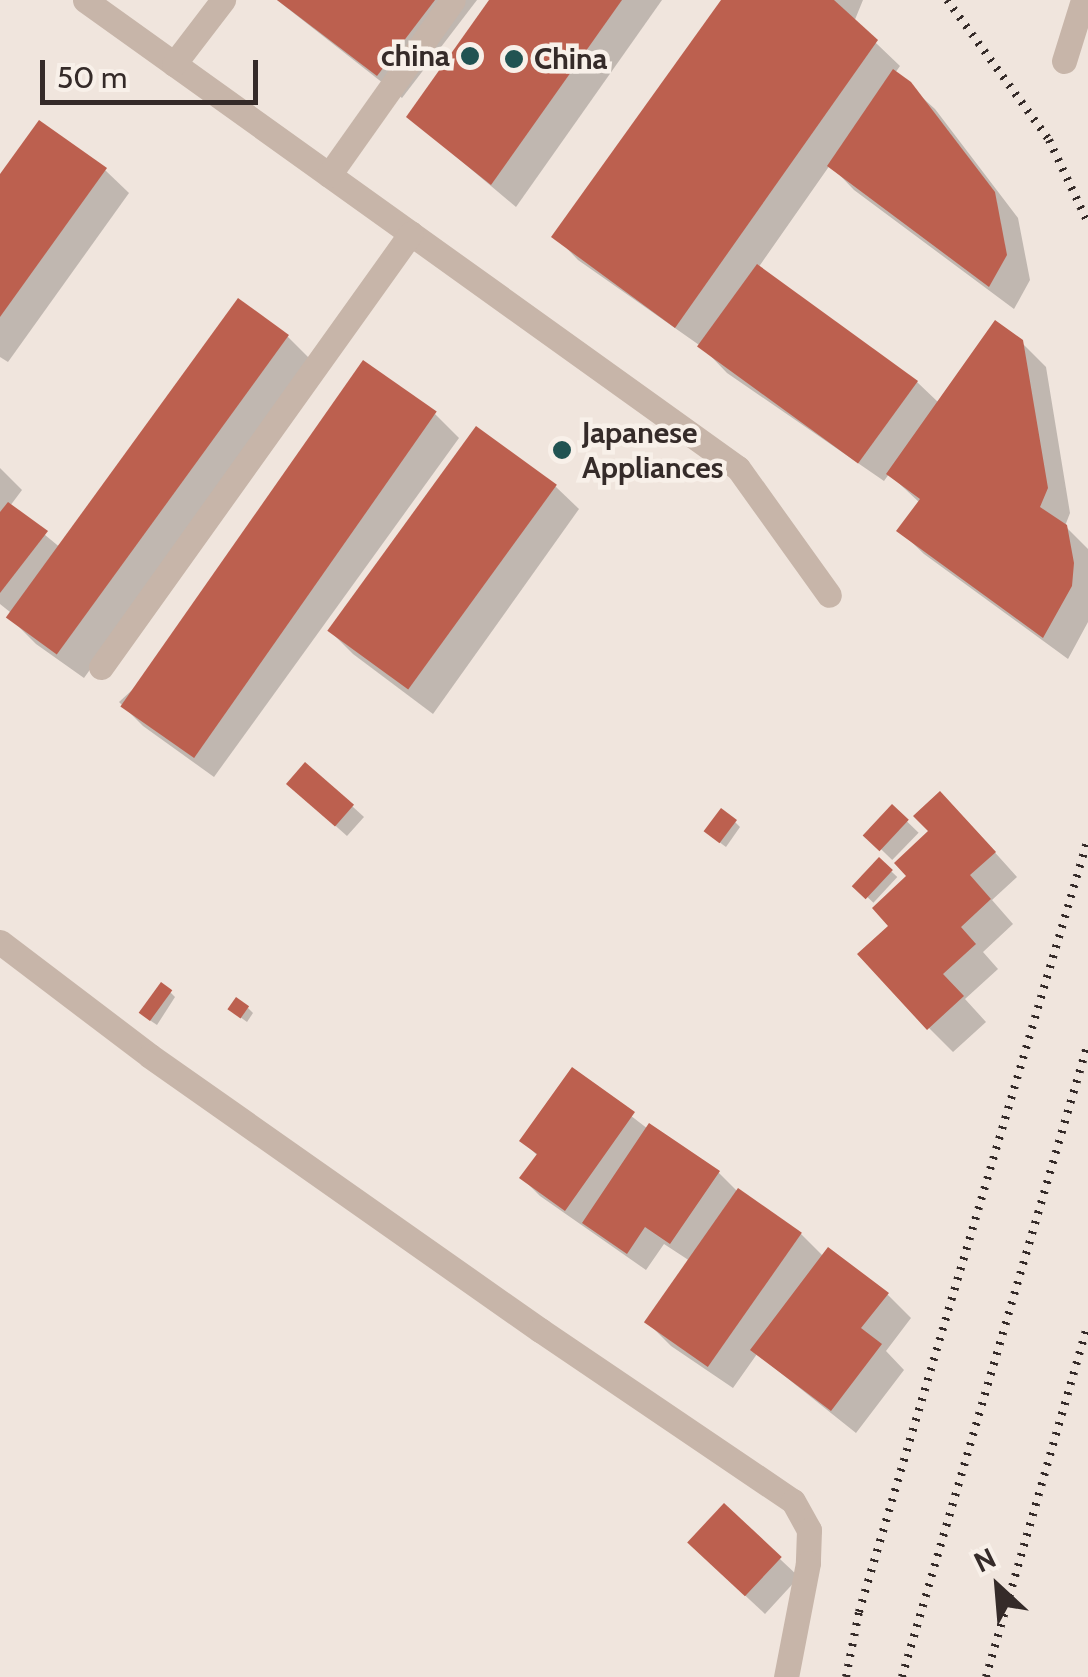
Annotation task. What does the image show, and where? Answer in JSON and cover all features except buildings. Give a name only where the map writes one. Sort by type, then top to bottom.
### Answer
[{"type":"lane","points":[[85,0],[738,468],[828,595]]},
{"type":"lane","points":[[174,64],[223,0]]},
{"type":"lane","points":[[328,175],[453,0]]},
{"type":"lane","points":[[1064,61],[1083,0]]},
{"type":"lane","points":[[101,667],[411,233]]},
{"type":"lane","points":[[0,942],[280,1147],[793,1500],[804,1514],[809,1546],[786,1677]]},
{"type":"railway","points":[[947,0],[1049,140],[1088,223]]},
{"type":"railway","points":[[846,1677],[859,1612],[1088,839]]},
{"type":"railway","points":[[902,1677],[1088,1043]]},
{"type":"railway","points":[[986,1677],[1088,1324]]},
{"type":"place","name":"china","points":[[470,56]]},
{"type":"place","name":"China","points":[[514,59]]},
{"type":"place","name":"Japanese Appliances","points":[[562,450]]}]
